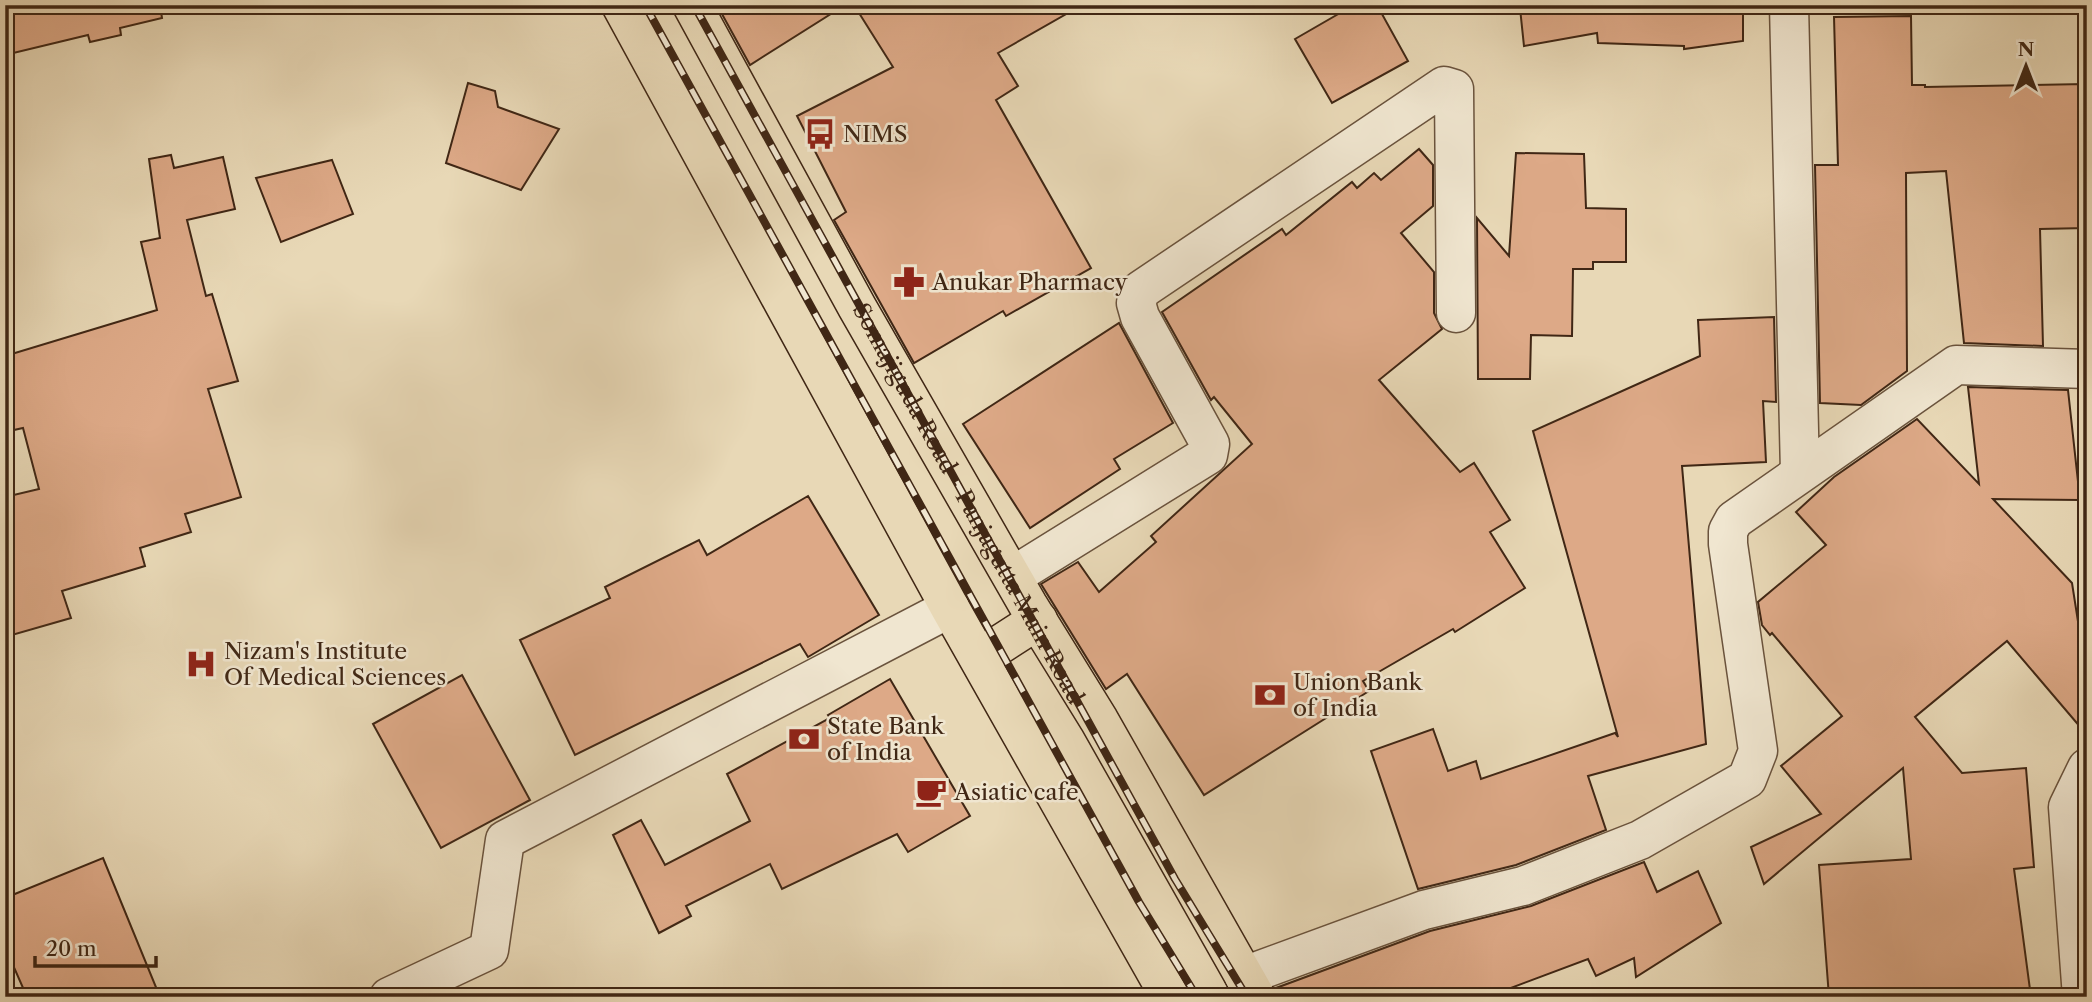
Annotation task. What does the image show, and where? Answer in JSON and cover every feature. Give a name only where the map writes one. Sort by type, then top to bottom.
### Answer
[{"type":"highway","points":[[621,5],[950,608],[1170,997]]},
{"type":"highway","name":"Somajiguda Road - Panjagutta Main Road","points":[[692,5],[857,307],[1099,720],[1250,987]]},
{"type":"highway","points":[[979,658],[1038,620]]},
{"type":"street","points":[[1788,5],[1800,473]]},
{"type":"street","points":[[1013,576],[1208,455],[1210,444],[1140,317],[1136,303],[1141,290],[1444,86],[1454,89],[1456,313]]},
{"type":"street","points":[[1250,987],[1424,910],[1522,886],[1640,840],[1747,779],[1758,751],[1728,531],[1734,520],[1956,365],[2087,369]]},
{"type":"street","points":[[389,997],[489,950],[505,840],[950,608]]},
{"type":"street","points":[[2082,997],[2068,807],[2087,768]]},
{"type":"building","points":[[5,5],[160,5],[162,18],[120,28],[121,35],[90,42],[88,35],[5,55]]},
{"type":"building","points":[[717,5],[845,5],[750,65]]},
{"type":"building","points":[[854,5],[1082,5],[998,53],[1018,86],[996,100],[1091,268],[1006,316],[1003,311],[914,363],[834,220],[846,212],[797,116],[893,67]]},
{"type":"building","points":[[1354,5],[1377,5],[1408,61],[1332,103],[1295,39]]},
{"type":"building","points":[[1544,5],[1743,5],[1743,41],[1684,49],[1684,46],[1598,43],[1597,33],[1524,46],[1520,8]]},
{"type":"building","points":[[1911,16],[1912,85],[2085,84],[2086,228],[2040,229],[2043,346],[1964,343],[1946,171],[1906,173],[1907,371],[1861,405],[1820,403],[1815,165],[1838,165],[1834,17]]},
{"type":"building","points":[[468,83],[495,91],[498,107],[559,129],[521,190],[446,163]]},
{"type":"building","points":[[1419,149],[1433,165],[1433,206],[1401,233],[1434,272],[1434,313],[1442,329],[1379,380],[1460,472],[1474,463],[1510,520],[1490,532],[1525,588],[1455,632],[1453,629],[1363,681],[1369,691],[1204,795],[1127,674],[1106,689],[1041,584],[1078,562],[1099,592],[1156,542],[1151,536],[1252,444],[1214,397],[1211,400],[1162,312],[1282,229],[1286,235],[1352,182],[1357,188],[1374,173],[1381,180]]},
{"type":"building","points":[[1516,153],[1584,154],[1586,208],[1626,209],[1626,262],[1593,262],[1593,269],[1573,269],[1572,336],[1531,335],[1530,379],[1478,379],[1477,218],[1509,256]]},
{"type":"building","points":[[171,155],[174,168],[223,157],[235,209],[187,220],[206,296],[212,294],[238,381],[208,389],[241,497],[185,514],[191,532],[140,548],[145,566],[62,591],[71,618],[5,637],[5,497],[39,489],[23,428],[5,432],[5,356],[157,310],[141,242],[160,238],[149,159]]},
{"type":"building","points":[[332,160],[353,214],[281,242],[256,178]]},
{"type":"building","points":[[1774,317],[1776,402],[1763,401],[1766,462],[1682,466],[1706,744],[1588,776],[1606,830],[1516,865],[1418,889],[1371,751],[1433,729],[1448,771],[1476,761],[1481,779],[1615,733],[1618,737],[1533,431],[1700,356],[1698,320]]},
{"type":"building","points":[[1119,323],[1173,423],[1114,459],[1120,469],[1030,528],[963,424]]},
{"type":"building","points":[[1968,387],[2068,390],[2080,500],[1993,499],[2072,583],[2087,679],[2087,735],[2007,641],[1915,717],[1962,773],[2026,768],[2034,867],[2014,869],[2031,997],[1829,997],[1819,865],[1911,859],[1903,768],[1764,884],[1751,847],[1821,814],[1781,766],[1842,716],[1772,633],[1770,635],[1762,625],[1758,602],[1826,545],[1796,512],[1834,477],[1917,419],[1979,484]]},
{"type":"building","points":[[808,496],[879,615],[808,657],[800,644],[575,755],[520,640],[610,598],[605,587],[699,540],[707,555]]},
{"type":"building","points":[[462,675],[530,800],[441,848],[373,724]]},
{"type":"building","points":[[890,679],[970,816],[908,852],[897,834],[782,889],[770,864],[686,906],[691,916],[659,933],[613,835],[641,820],[665,865],[750,821],[727,774],[830,718],[828,715]]},
{"type":"building","points":[[103,858],[160,997],[27,997],[5,947],[5,898]]},
{"type":"building","points":[[1644,862],[1657,892],[1698,871],[1721,923],[1636,977],[1634,958],[1596,976],[1588,959],[1508,989],[1512,997],[1278,997],[1276,988],[1430,931],[1531,906]]},
{"type":"railway","points":[[645,5],[1139,902],[1197,997]]},
{"type":"railway","points":[[694,5],[1175,879],[1247,997]]},
{"type":"place","name":"NIMS","points":[[820,134]]},
{"type":"place","name":"Anukar Pharmacy","points":[[909,282]]},
{"type":"place","name":"Nizam's Institute Of Medical Sciences","points":[[201,664]]},
{"type":"place","name":"Union Bank of India","points":[[1270,695]]},
{"type":"place","name":"State Bank of India","points":[[804,739]]},
{"type":"place","name":"Asiatic cafe","points":[[931,792]]}]
